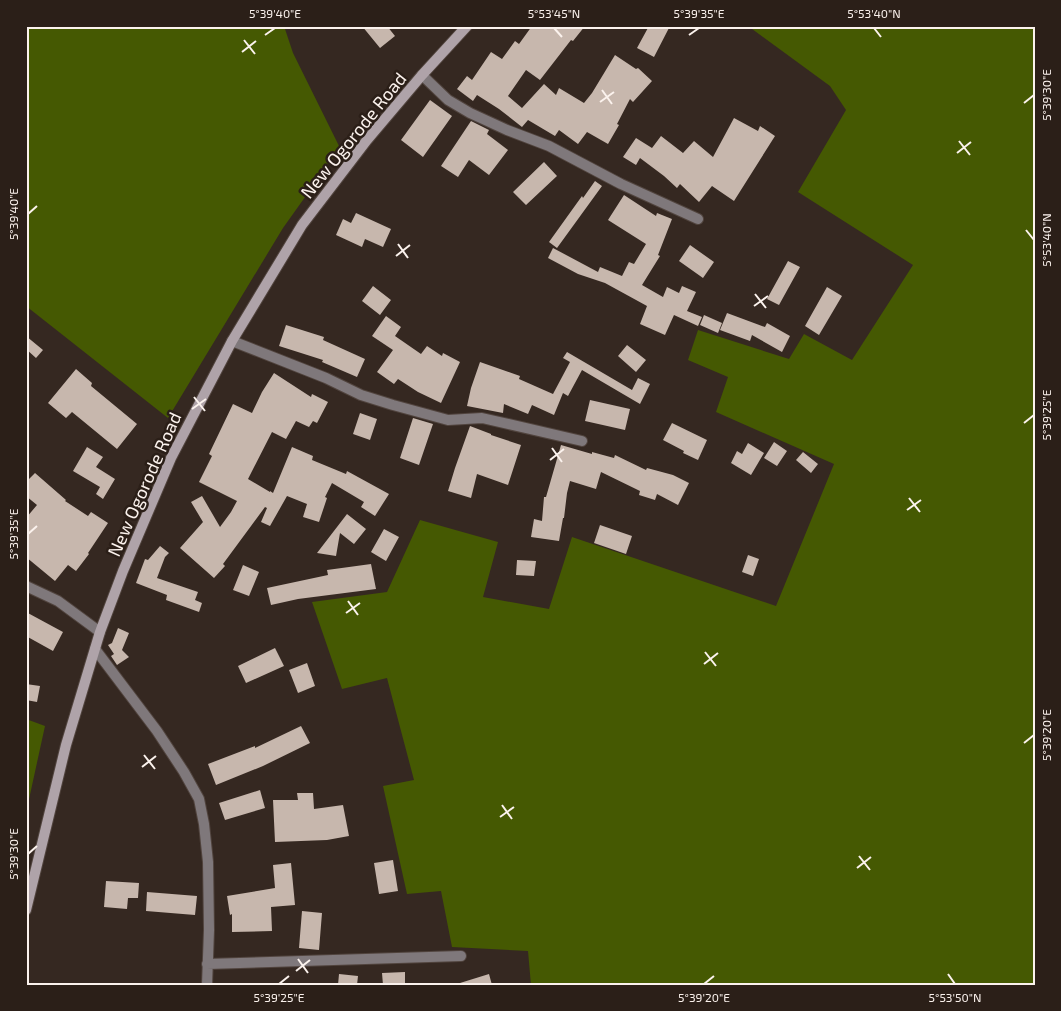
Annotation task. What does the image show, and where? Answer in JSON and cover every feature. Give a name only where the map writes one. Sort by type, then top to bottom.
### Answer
[{"type":"street","name":"New Ogorode Road","points":[[26,910],[66,745],[100,632],[171,458],[232,342],[302,226],[367,140],[422,75],[467,26]]},
{"type":"street","points":[[422,75],[448,100],[470,113],[549,146],[621,184],[698,219]]},
{"type":"street","points":[[232,342],[318,375],[361,395],[393,405],[448,420],[482,418],[582,441]]},
{"type":"street","points":[[26,586],[58,601],[100,632]]},
{"type":"street","points":[[95,649],[157,731],[199,799],[208,862],[209,930],[207,985]]},
{"type":"street","points":[[207,964],[461,956]]},
{"type":"green space","points":[[26,26],[284,26],[293,53],[340,148],[283,228],[168,418],[26,306]]},
{"type":"green space","points":[[748,26],[1035,26],[1035,985],[531,985],[528,951],[452,947],[441,891],[407,894],[383,786],[414,780],[387,678],[342,689],[312,602],[387,592],[420,520],[498,542],[483,597],[549,609],[572,537],[776,606],[834,464],[716,412],[728,377],[688,360],[698,330],[789,359],[804,334],[852,360],[913,265],[798,192],[846,110],[830,86]]},
{"type":"green space","points":[[26,719],[45,726],[26,813]]},
{"type":"building","points":[[362,26],[387,26],[395,36],[380,48]]},
{"type":"building","points":[[532,26],[585,26],[573,41],[571,40],[540,80],[526,70],[508,96],[522,108],[544,84],[556,95],[559,88],[584,103],[615,55],[636,69],[638,68],[652,81],[633,102],[630,99],[617,124],[619,125],[608,144],[587,132],[578,144],[559,130],[555,136],[528,120],[522,127],[477,95],[473,101],[457,89],[467,76],[472,80],[491,52],[502,59],[515,41],[519,44]]},
{"type":"building","points":[[649,26],[670,26],[654,57],[637,48]]},
{"type":"building","points":[[430,100],[452,116],[423,157],[401,140]]},
{"type":"building","points":[[734,118],[758,131],[760,126],[775,136],[734,201],[712,186],[699,202],[680,184],[677,188],[640,158],[636,165],[623,157],[636,138],[652,148],[661,136],[683,153],[694,141],[713,157]]},
{"type":"building","points":[[471,121],[489,130],[487,134],[508,150],[489,175],[469,160],[458,177],[441,166]]},
{"type":"building","points":[[544,162],[557,176],[526,205],[513,192]]},
{"type":"building","points":[[595,181],[602,186],[557,248],[549,242]]},
{"type":"building","points":[[624,195],[656,216],[657,213],[672,219],[658,255],[660,256],[642,285],[663,297],[667,287],[679,293],[682,286],[696,292],[687,311],[702,317],[698,326],[674,315],[665,335],[640,324],[647,306],[605,283],[578,274],[548,258],[553,248],[598,272],[600,267],[622,276],[629,262],[634,264],[646,244],[608,220]]},
{"type":"building","points":[[356,213],[391,229],[383,247],[365,239],[362,247],[336,235],[343,219],[351,223]]},
{"type":"building","points":[[690,245],[714,262],[703,278],[679,261]]},
{"type":"building","points":[[788,261],[800,267],[779,305],[767,299]]},
{"type":"building","points":[[373,286],[391,300],[380,315],[362,301]]},
{"type":"building","points":[[827,287],[842,296],[819,335],[805,326]]},
{"type":"building","points":[[727,313],[765,327],[767,323],[790,336],[782,352],[752,335],[750,341],[720,330]]},
{"type":"building","points":[[704,315],[722,323],[718,333],[700,325]]},
{"type":"building","points":[[386,316],[401,327],[395,336],[421,354],[427,346],[442,356],[443,353],[460,362],[441,403],[418,392],[398,379],[394,384],[377,372],[393,350],[372,336]]},
{"type":"building","points":[[286,325],[324,337],[323,340],[365,359],[357,377],[322,362],[323,360],[279,346]]},
{"type":"building","points":[[26,336],[43,350],[36,358],[26,349]]},
{"type":"building","points":[[627,345],[646,360],[636,372],[618,356]]},
{"type":"building","points":[[567,352],[632,390],[638,378],[650,384],[640,404],[582,370],[568,396],[563,393],[554,415],[532,405],[528,414],[504,404],[503,413],[467,406],[480,362],[520,376],[519,379],[553,394],[570,362],[563,358]]},
{"type":"building","points":[[76,369],[92,383],[91,386],[137,424],[117,449],[72,412],[66,418],[48,403]]},
{"type":"building","points":[[274,373],[311,397],[312,394],[328,402],[317,423],[313,421],[309,427],[296,421],[286,439],[272,432],[248,479],[273,493],[292,447],[313,456],[312,460],[346,474],[347,471],[389,494],[375,516],[361,507],[364,502],[332,483],[325,497],[327,498],[319,522],[303,517],[307,504],[287,496],[270,526],[261,522],[267,508],[265,507],[223,564],[225,566],[214,578],[180,548],[203,522],[191,502],[202,496],[220,527],[231,512],[237,501],[199,482],[212,456],[209,454],[233,404],[252,413]]},
{"type":"building","points":[[590,400],[630,409],[625,430],[585,421]]},
{"type":"building","points":[[360,413],[377,419],[370,440],[353,434]]},
{"type":"building","points":[[413,418],[433,424],[419,465],[400,458]]},
{"type":"building","points":[[672,423],[707,440],[698,460],[663,440]]},
{"type":"building","points":[[470,426],[521,445],[508,485],[477,474],[471,498],[448,491]]},
{"type":"building","points":[[774,442],[787,451],[777,466],[764,458]]},
{"type":"building","points":[[748,443],[764,453],[751,475],[731,463],[737,451],[742,454]]},
{"type":"building","points":[[561,445],[592,454],[592,452],[614,458],[615,455],[646,470],[647,468],[673,475],[689,483],[678,505],[657,494],[655,500],[639,495],[640,491],[601,472],[596,489],[570,481],[559,541],[531,537],[534,519],[542,521],[544,497],[546,497]]},
{"type":"building","points":[[87,447],[103,457],[96,467],[115,479],[103,499],[96,494],[100,487],[73,471]]},
{"type":"building","points":[[803,452],[818,464],[811,473],[796,460]]},
{"type":"building","points":[[35,473],[65,501],[88,516],[91,512],[108,523],[76,571],[68,565],[55,581],[26,557],[26,518],[37,505],[26,496],[26,482]]},
{"type":"building","points":[[347,514],[366,529],[354,544],[340,533],[336,556],[317,553]]},
{"type":"building","points":[[600,525],[632,536],[626,554],[594,543]]},
{"type":"building","points":[[384,529],[399,537],[386,561],[371,552]]},
{"type":"building","points":[[160,546],[169,553],[165,557],[157,578],[198,592],[195,600],[202,603],[199,612],[166,600],[167,595],[136,583],[145,559],[148,560]]},
{"type":"building","points":[[748,555],[759,559],[753,576],[742,572]]},
{"type":"building","points":[[517,560],[536,561],[534,576],[516,575]]},
{"type":"building","points":[[371,564],[376,589],[298,599],[271,605],[267,588],[328,575],[327,570]]},
{"type":"building","points":[[243,565],[259,572],[249,596],[233,590]]},
{"type":"building","points":[[26,612],[63,632],[53,651],[26,636]]},
{"type":"building","points":[[118,628],[129,633],[122,650],[129,657],[117,665],[111,656],[114,654],[108,645],[112,643]]},
{"type":"building","points":[[275,648],[284,666],[246,683],[238,666]]},
{"type":"building","points":[[307,663],[315,686],[298,693],[289,670]]},
{"type":"building","points":[[26,684],[40,686],[37,702],[26,700]]},
{"type":"building","points":[[301,726],[310,743],[263,766],[216,785],[208,764],[255,746],[255,748]]},
{"type":"building","points":[[260,790],[265,808],[225,820],[219,803]]},
{"type":"building","points":[[297,793],[313,793],[314,809],[343,805],[349,836],[327,840],[275,842],[273,800],[298,800]]},
{"type":"building","points":[[393,860],[398,891],[379,894],[374,863]]},
{"type":"building","points":[[291,863],[295,905],[271,907],[272,931],[232,932],[232,914],[230,915],[227,896],[275,888],[273,865]]},
{"type":"building","points":[[106,881],[139,883],[138,898],[128,898],[127,909],[104,907]]},
{"type":"building","points":[[147,892],[197,896],[195,915],[146,911]]},
{"type":"building","points":[[302,911],[322,913],[319,950],[299,948]]},
{"type":"building","points":[[405,972],[405,985],[383,985],[382,973]]},
{"type":"building","points":[[339,974],[358,976],[357,985],[338,985]]},
{"type":"building","points":[[489,974],[492,985],[460,985],[460,983]]}]
